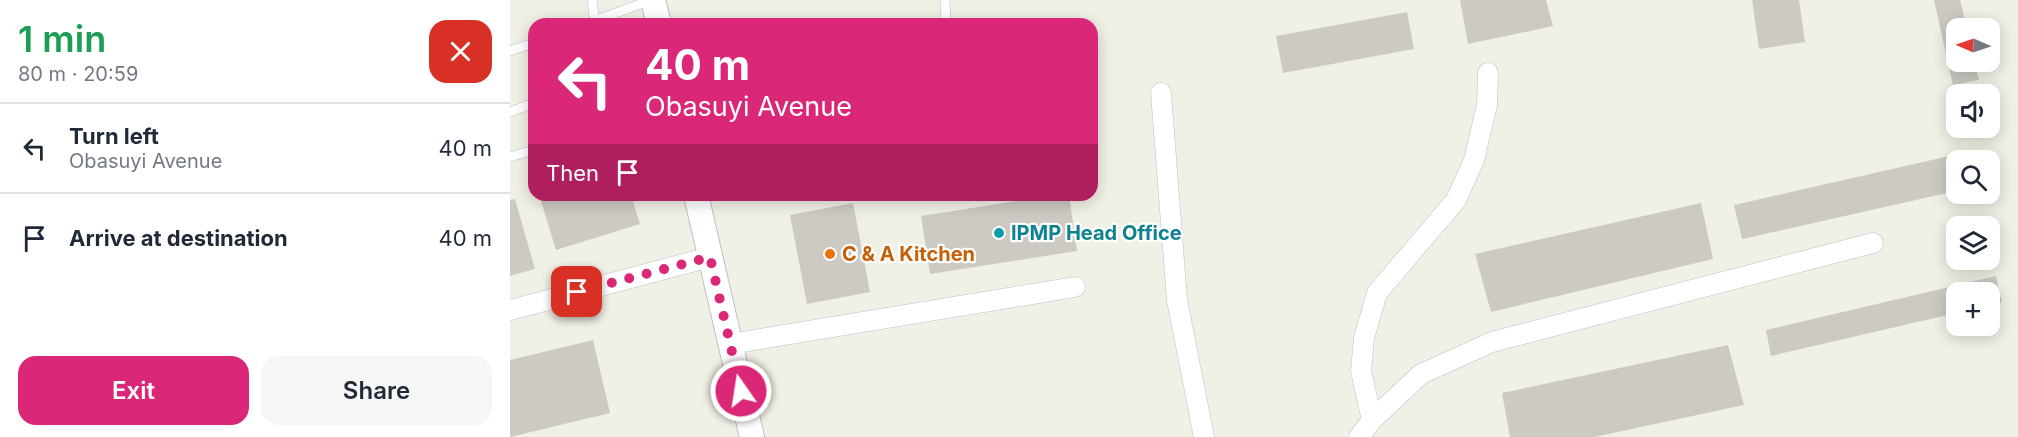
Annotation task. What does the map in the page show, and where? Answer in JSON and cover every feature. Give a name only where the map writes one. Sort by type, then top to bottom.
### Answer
[{"type":"street","points":[[652,0],[657,18]]},
{"type":"street","points":[[1372,420],[1361,371],[1364,338],[1377,293],[1456,200],[1474,160],[1487,105],[1488,73]]},
{"type":"street","points":[[1161,93],[1176,300],[1204,437]]},
{"type":"street","points":[[697,201],[752,437]]},
{"type":"street","points":[[1359,437],[1372,420],[1421,374],[1492,342],[1873,243]]},
{"type":"street","points":[[510,310],[710,257]]},
{"type":"street","points":[[730,344],[1075,287]]},
{"type":"lane","points":[[592,0],[592,18]]},
{"type":"lane","points":[[605,18],[652,0]]},
{"type":"lane","points":[[945,0],[946,18]]},
{"type":"lane","points":[[510,51],[528,44]]},
{"type":"lane","points":[[510,112],[528,106]]},
{"type":"lane","points":[[510,157],[528,152]]},
{"type":"building","points":[[1460,0],[1546,0],[1553,26],[1468,44]]},
{"type":"building","points":[[1752,0],[1799,0],[1805,42],[1759,49]]},
{"type":"building","points":[[1934,0],[1960,0],[1964,18],[1946,18],[1946,54]]},
{"type":"building","points":[[1407,12],[1414,49],[1283,73],[1276,36]]},
{"type":"building","points":[[1950,72],[1977,72],[1979,80],[1953,84]]},
{"type":"building","points":[[1946,157],[1946,193],[1742,239],[1734,205]]},
{"type":"building","points":[[515,199],[535,269],[510,276],[510,200]]},
{"type":"building","points":[[541,201],[633,201],[640,224],[556,250]]},
{"type":"building","name":"IPMP Head Office","points":[[1017,201],[1070,201],[1077,251],[930,274],[921,216]]},
{"type":"building","name":"C & A Kitchen","points":[[853,203],[870,292],[807,304],[790,215]]},
{"type":"building","points":[[1701,203],[1713,259],[1491,312],[1475,254]]},
{"type":"building","points":[[1996,276],[1997,282],[1970,282]]},
{"type":"building","points":[[1946,288],[1946,315],[1771,356],[1766,330]]},
{"type":"building","points":[[593,340],[610,413],[510,437],[510,360]]},
{"type":"building","points":[[1728,345],[1744,405],[1594,437],[1510,437],[1502,393]]},
{"type":"place","name":"IPMP Head Office","points":[[999,233]]},
{"type":"place","name":"C & A Kitchen","points":[[830,254]]},
{"type":"route","points":[[577,292],[710,257],[741,391]]}]
